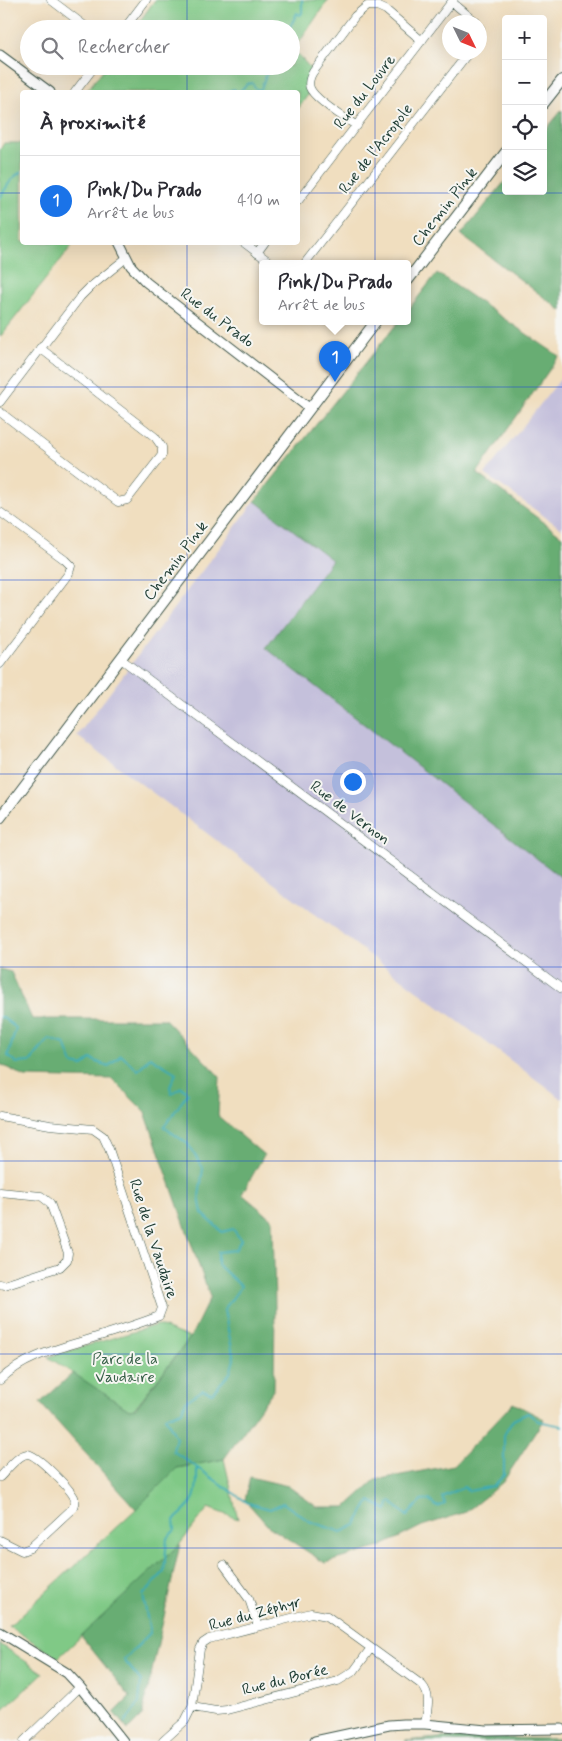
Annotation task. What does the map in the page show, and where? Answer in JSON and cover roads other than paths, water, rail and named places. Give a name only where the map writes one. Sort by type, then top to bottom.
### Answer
[{"type":"main road","points":[[547,99],[562,80]]},
{"type":"main road","name":"Chemin Pink","points":[[411,276],[502,157]]},
{"type":"main road","name":"Chemin Pink","points":[[0,818],[373,325]]},
{"type":"street","points":[[51,0],[77,20]]},
{"type":"street","points":[[131,20],[146,0]]},
{"type":"street","points":[[452,1],[468,15]]},
{"type":"street","name":"Rue du Louvre","points":[[300,198],[452,1]]},
{"type":"street","points":[[357,126],[317,96],[310,88],[309,83],[313,72],[355,16],[367,6],[377,6],[386,10],[422,41]]},
{"type":"street","points":[[0,55],[20,70]]},
{"type":"street","name":"Rue de l'Acropole","points":[[307,260],[463,60]]},
{"type":"street","points":[[27,75],[47,90]]},
{"type":"street","points":[[77,90],[88,75]]},
{"type":"street","name":"Rue du Prado","points":[[119,245],[132,269],[157,291],[309,408]]},
{"type":"street","points":[[247,245],[267,260]]},
{"type":"street","points":[[257,253],[263,245]]},
{"type":"street","points":[[0,402],[84,293],[126,259]]},
{"type":"street","points":[[0,412],[118,502],[127,500],[162,455],[162,447],[155,437],[40,348]]},
{"type":"street","points":[[0,512],[71,566],[69,573],[0,664]]},
{"type":"street","name":"Rue de Vernon","points":[[121,659],[562,989]]},
{"type":"street","name":"Rue de la Vaudaire","points":[[0,1116],[93,1130],[103,1136],[162,1308],[159,1316],[138,1324],[44,1352],[11,1370],[0,1380]]},
{"type":"street","points":[[0,1192],[41,1196],[50,1203],[68,1253],[67,1260],[60,1267],[4,1285],[0,1284]]},
{"type":"street","points":[[0,1477],[23,1455],[30,1454],[37,1457],[50,1470],[74,1497],[75,1503],[73,1508],[30,1548],[22,1551],[0,1540]]},
{"type":"street","points":[[224,1566],[249,1599],[258,1626]]},
{"type":"street","name":"Rue du Zéphyr","points":[[163,1741],[185,1721],[192,1707],[200,1649],[203,1643],[209,1639],[258,1626],[318,1613],[327,1616],[425,1688],[428,1699],[425,1724]]},
{"type":"street","points":[[0,1632],[66,1674],[80,1687],[123,1741]]},
{"type":"street","name":"Rue du Borée","points":[[192,1707],[216,1711],[227,1710],[338,1681],[354,1671],[372,1648]]},
{"type":"street","points":[[24,1741],[80,1687]]},
{"type":"street","points":[[315,1741],[390,1725],[425,1724],[486,1730],[562,1729]]},
{"type":"waterway","points":[[294,20],[297,13],[300,15],[302,13],[302,0]]},
{"type":"waterway","points":[[257,90],[261,89],[266,75]]},
{"type":"waterway","points":[[241,90],[247,84],[252,83],[257,90]]},
{"type":"waterway","points":[[0,198],[12,180],[20,173]]},
{"type":"waterway","points":[[0,1017],[16,1028],[8,1056],[17,1063],[30,1062],[49,1039],[65,1044],[73,1064],[83,1066],[91,1059],[108,1067],[121,1055],[138,1070],[150,1057],[176,1073],[170,1087],[172,1094],[181,1087],[188,1093],[164,1127],[188,1144],[203,1168],[199,1197],[202,1213],[222,1232],[233,1229],[241,1240],[235,1250],[218,1252],[218,1265],[241,1286],[224,1310],[234,1359],[230,1373],[212,1393],[203,1390],[186,1401],[182,1411],[165,1417],[176,1437],[173,1451],[248,1503],[270,1509],[283,1503],[309,1521],[341,1532],[356,1525],[370,1501],[387,1510],[390,1501],[407,1516],[421,1501],[430,1500],[437,1507],[445,1504],[442,1497],[464,1487],[469,1491],[494,1486],[504,1475],[504,1435],[513,1420],[528,1413],[538,1421],[562,1426]]},
{"type":"waterway","points":[[125,1723],[139,1703],[141,1681],[124,1660],[150,1633],[143,1595],[164,1572],[167,1538],[175,1530],[174,1520],[182,1514],[194,1497],[197,1485],[197,1468]]},
{"type":"place","name":"Pink/Du Prado","points":[[335,382]]},
{"type":"park label","name":"Parc de la Vaudaire","points":[[125,1368]]}]
